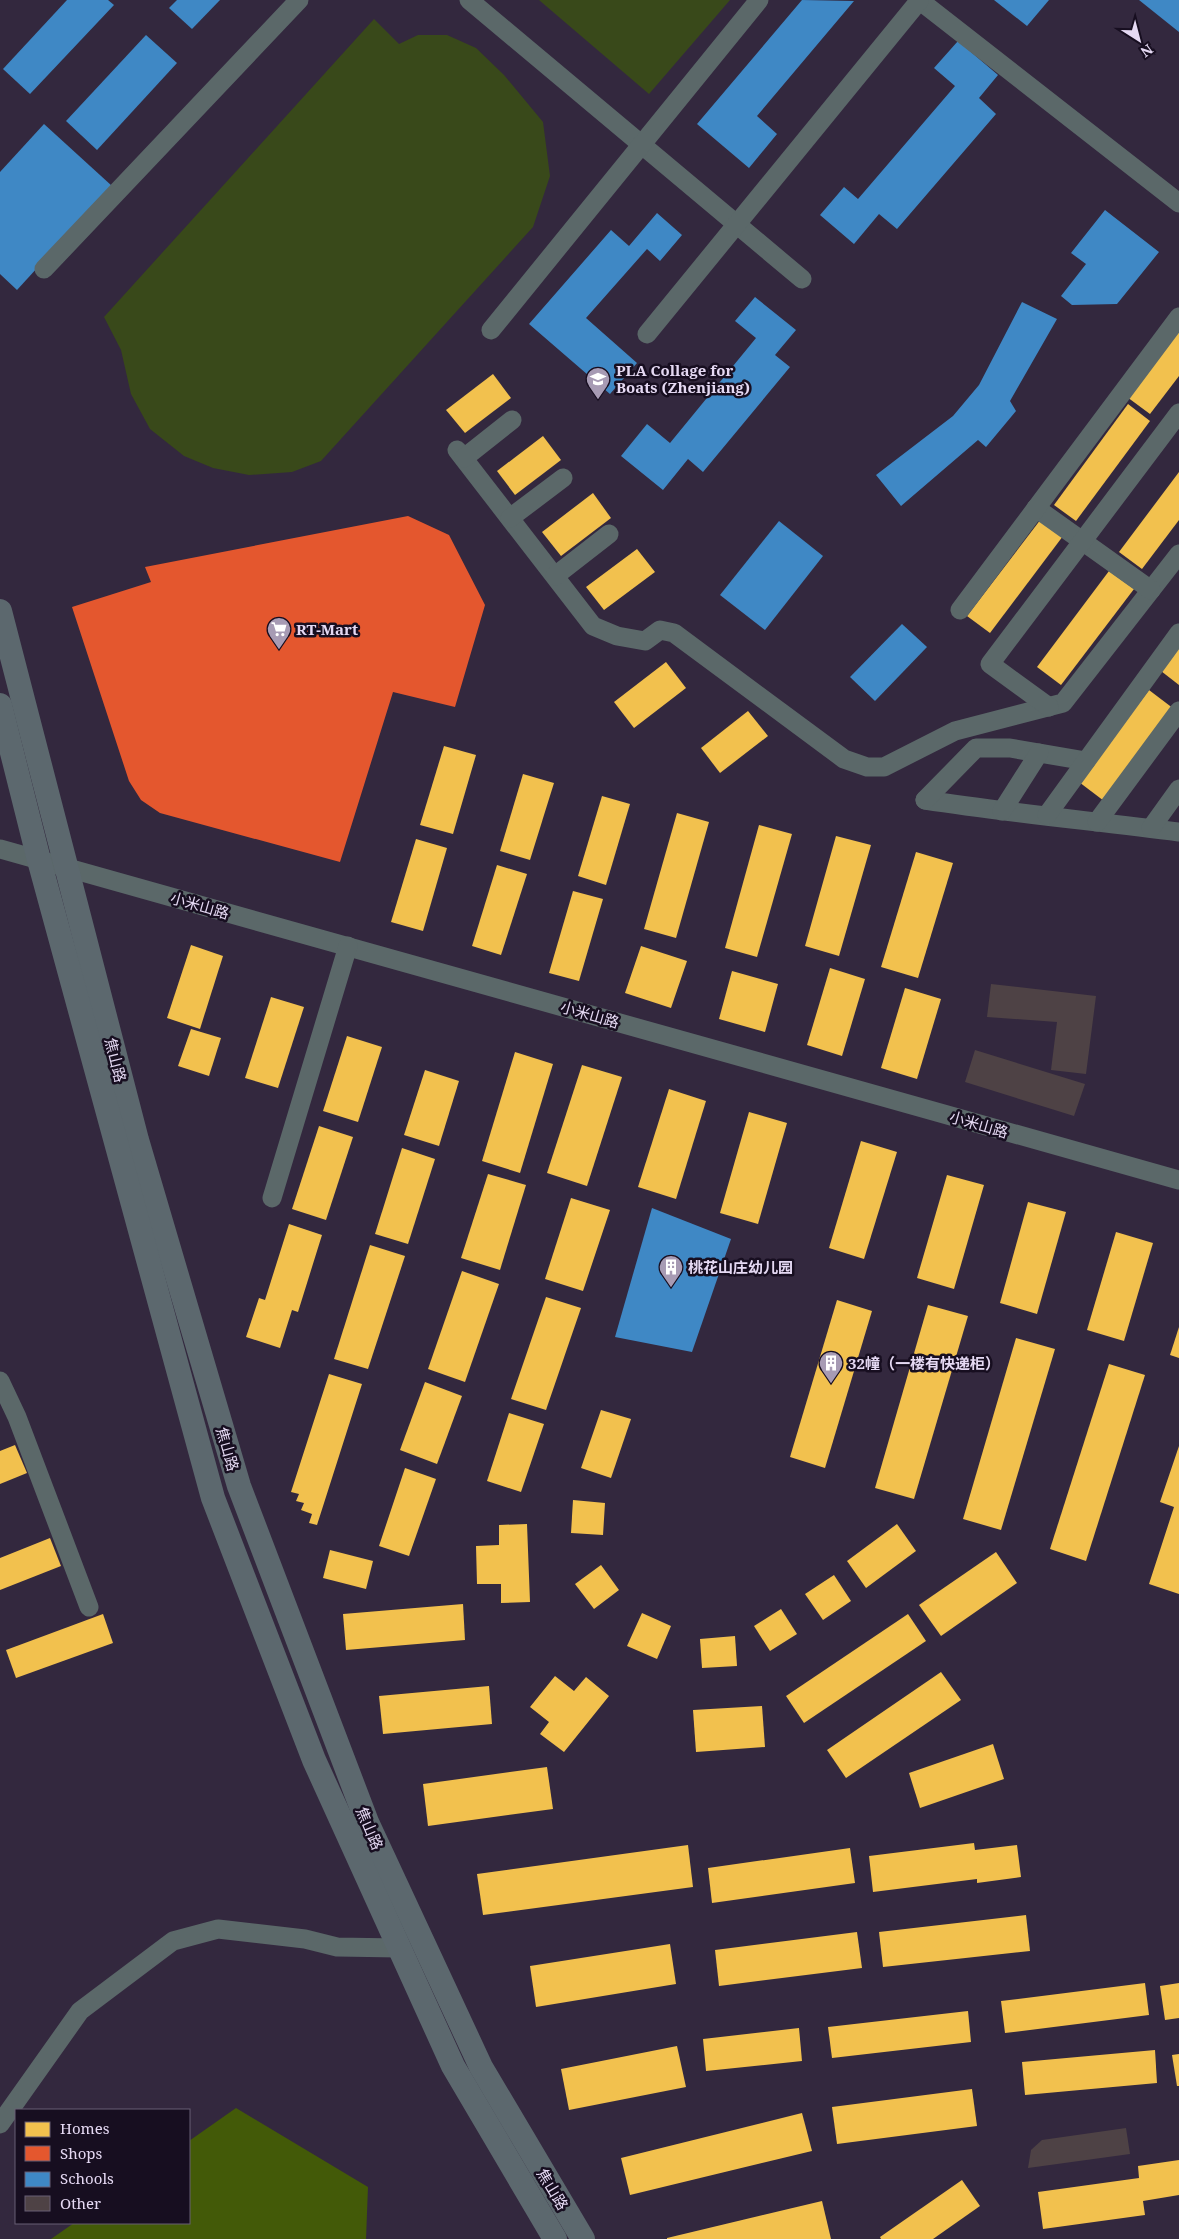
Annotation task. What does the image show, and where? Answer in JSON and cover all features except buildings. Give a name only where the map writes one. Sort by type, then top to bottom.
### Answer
[{"type":"main road","name":"焦山路","points":[[0,611],[137,1140],[239,1486],[366,1822],[481,2067],[583,2239]]},
{"type":"main road","name":"焦山路","points":[[0,706],[39,860],[213,1498],[314,1760],[453,2066],[555,2239]]},
{"type":"street","points":[[44,269],[299,0]]},
{"type":"street","points":[[470,0],[802,279]]},
{"type":"street","points":[[491,330],[759,0]]},
{"type":"street","points":[[647,334],[919,0],[1179,203]]},
{"type":"street","points":[[960,610],[1179,317]]},
{"type":"street","points":[[1049,707],[990,664],[1179,413]]},
{"type":"street","points":[[512,420],[461,454],[594,626],[617,636],[645,642],[660,630],[674,633],[844,759],[867,767],[884,767],[955,731],[1063,703],[1179,554]]},
{"type":"street","points":[[510,518],[563,478]]},
{"type":"street","points":[[1036,508],[1151,590]]},
{"type":"street","points":[[555,576],[609,534]]},
{"type":"street","points":[[1046,815],[1179,633]]},
{"type":"street","points":[[1097,822],[1179,711]]},
{"type":"street","points":[[1086,761],[1010,748],[976,748],[925,800],[1179,832]]},
{"type":"street","points":[[1002,811],[1039,753]]},
{"type":"street","points":[[1150,828],[1179,789]]},
{"type":"street","name":"小米山路","points":[[0,849],[1179,1180]]},
{"type":"street","points":[[272,1198],[348,946]]},
{"type":"street","points":[[0,1380],[17,1417],[89,1607]]},
{"type":"street","points":[[0,2124],[80,2011],[173,1941],[218,1929],[305,1939],[337,1947],[400,1948]]},
{"type":"green space","points":[[539,0],[730,0],[649,94]]},
{"type":"green space","points":[[374,19],[399,44],[418,35],[447,35],[476,48],[504,75],[543,122],[550,176],[533,227],[321,461],[292,472],[249,475],[213,468],[184,456],[150,429],[131,394],[121,350],[104,317]]},
{"type":"green space","points":[[236,2108],[368,2187],[366,2239],[51,2239],[73,2224],[190,2224],[190,2140]]},
{"type":"place","name":"PLA Collage for Boats (Zhenjiang)","points":[[598,400]]},
{"type":"place","name":"RT-Mart","points":[[279,650]]},
{"type":"place","name":"桃花山庄幼儿园","points":[[671,1288]]},
{"type":"place","name":"32幢（一楼有快递柜）","points":[[831,1384]]}]
